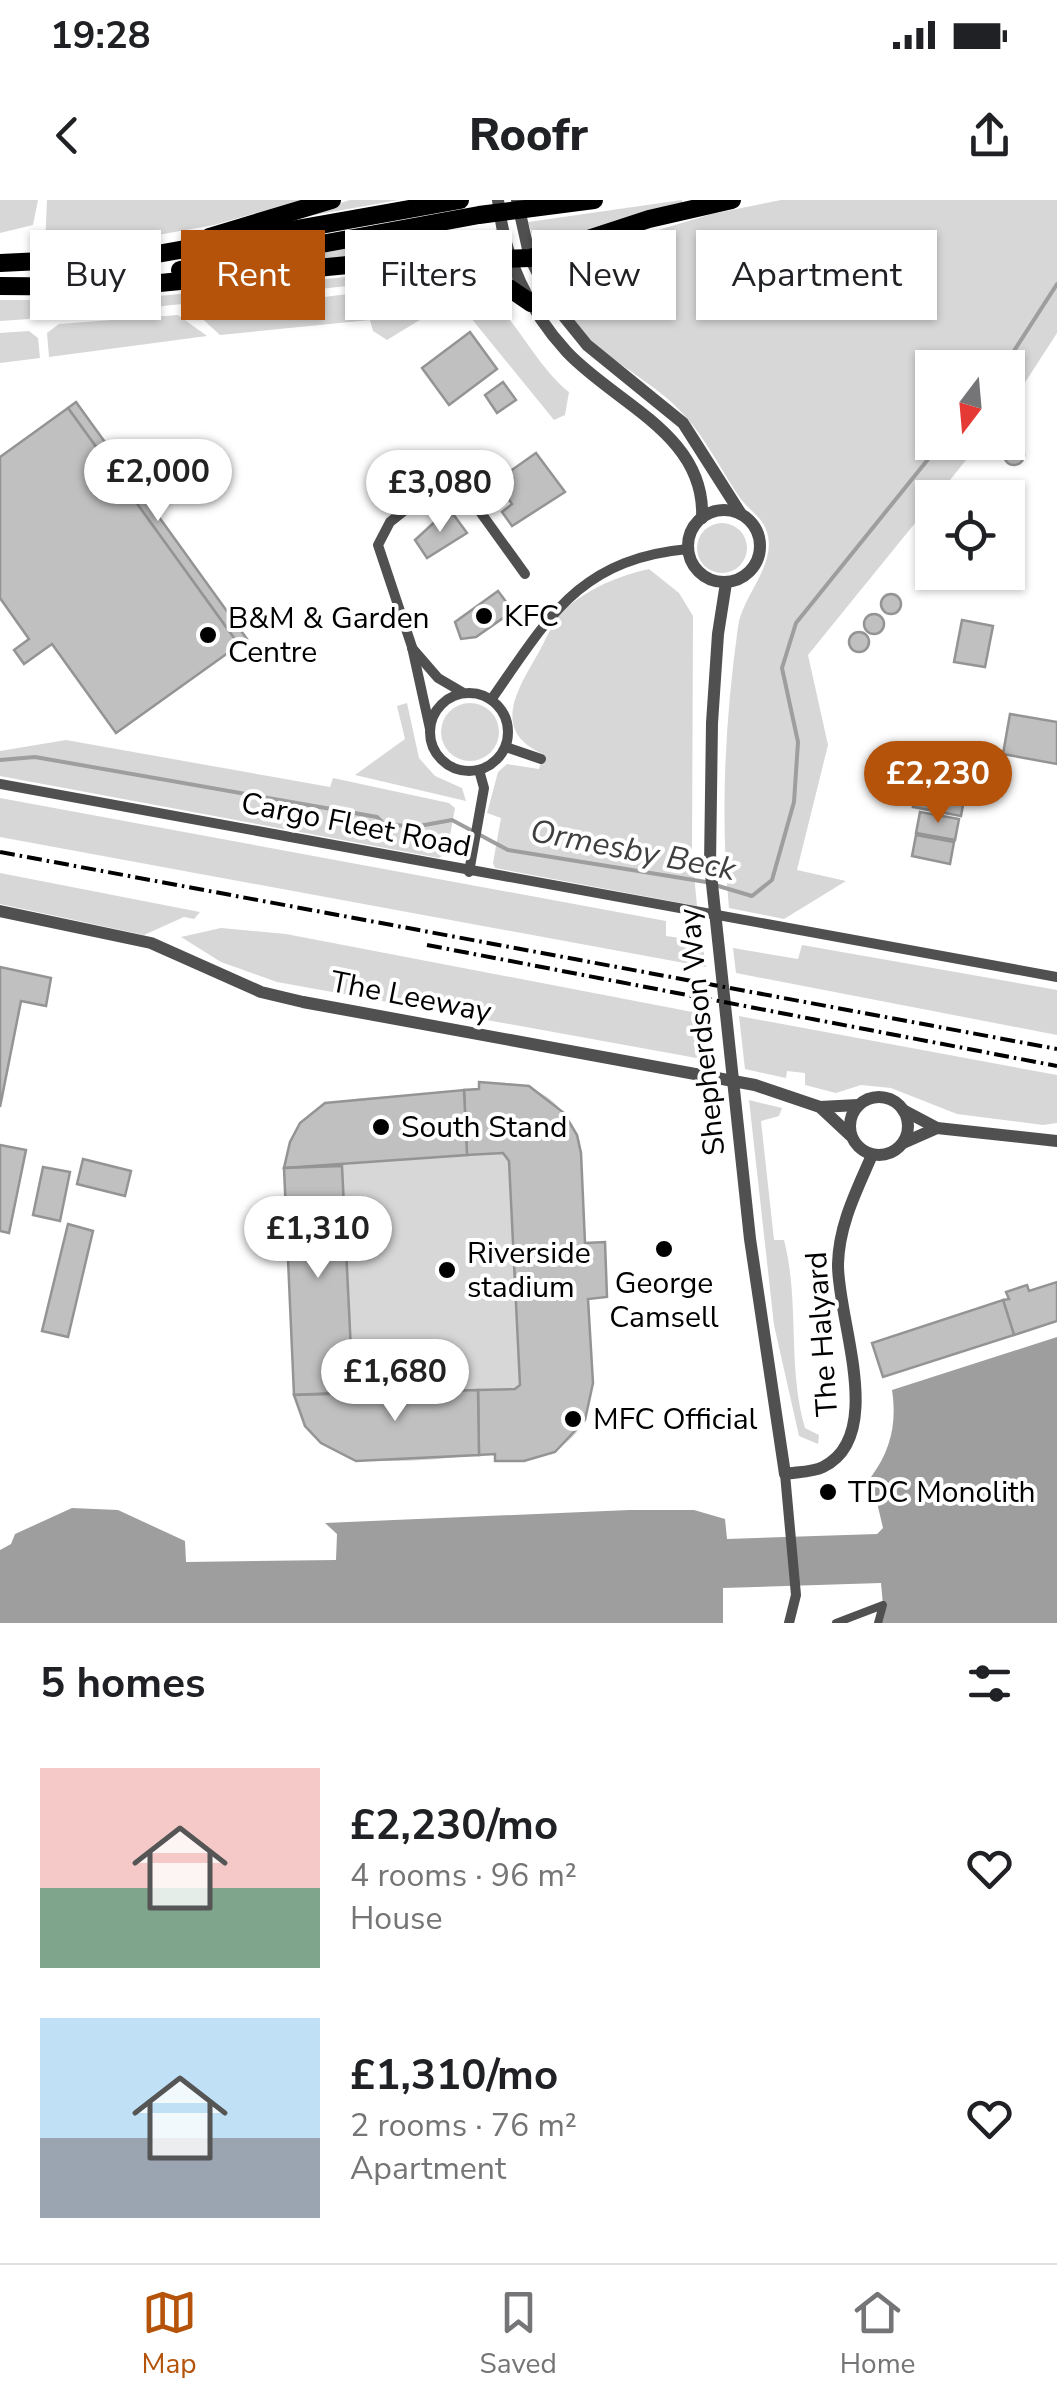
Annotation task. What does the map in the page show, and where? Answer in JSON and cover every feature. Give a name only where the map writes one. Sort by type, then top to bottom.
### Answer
[{"type":"highway","points":[[161,251],[332,200]]},
{"type":"highway","points":[[161,253],[460,200]]},
{"type":"highway","points":[[161,273],[479,214],[594,200]]},
{"type":"highway","points":[[512,251],[530,258],[732,200]]},
{"type":"highway","points":[[0,262],[30,261]]},
{"type":"highway","points":[[161,284],[345,264]]},
{"type":"highway","points":[[0,286],[30,285]]},
{"type":"highway","points":[[512,290],[531,303]]},
{"type":"street","points":[[498,200],[504,230]]},
{"type":"street","points":[[516,200],[532,262]]},
{"type":"street","points":[[512,259],[531,303],[575,360],[667,435],[686,457],[703,492],[702,518]]},
{"type":"street","points":[[567,320],[588,345],[682,423],[741,514],[754,525],[760,553],[746,575],[726,583],[698,571],[688,548],[689,537],[702,518],[713,512],[741,514]]},
{"type":"street","points":[[412,647],[438,678],[465,693],[491,700],[507,721],[506,747],[490,765],[464,771],[438,756],[412,647],[378,545],[390,522],[444,479],[463,488],[525,574]]},
{"type":"street","points":[[491,700],[549,616],[590,578],[632,557],[688,548]]},
{"type":"street","name":"Shepherdson Way","points":[[726,583],[712,724],[710,865],[744,1183],[786,1474]]},
{"type":"street","points":[[430,728],[441,704],[465,693]]},
{"type":"street","points":[[506,747],[541,760]]},
{"type":"street","points":[[469,872],[484,788],[478,770]]},
{"type":"street","name":"Cargo Fleet Road","points":[[0,784],[1057,977]]},
{"type":"street","name":"The Leeway","points":[[0,911],[151,943],[261,992],[303,1002],[756,1085],[820,1108],[850,1135]]},
{"type":"street","points":[[937,1128],[889,1153],[872,1154],[850,1135],[851,1115],[858,1105],[884,1097],[937,1128],[1057,1141]]},
{"type":"street","name":"The Leeway","points":[[820,1108],[858,1105]]},
{"type":"street","points":[[903,1110],[908,1126],[903,1143]]},
{"type":"street","name":"The Halyard","points":[[786,1474],[822,1468],[841,1452],[854,1425],[852,1363],[838,1263],[844,1224],[872,1154]]},
{"type":"street","points":[[786,1474],[796,1595],[789,1623]]},
{"type":"street","points":[[836,1623],[883,1605],[878,1623]]},
{"type":"shaded area","points":[[0,200],[38,200],[33,225],[0,233]]},
{"type":"shaded area","points":[[47,200],[302,200],[214,225],[161,234],[161,230],[46,230]]},
{"type":"shaded area","points":[[350,200],[399,200],[286,220]]},
{"type":"shaded area","points":[[682,200],[682,207],[602,230],[532,230],[532,234],[528,222]]},
{"type":"shaded area","points":[[781,200],[1057,200],[1057,333],[1025,383],[1025,350],[915,350],[915,460],[966,460],[950,480],[915,480],[915,523],[808,655],[828,745],[797,870],[846,881],[784,919],[729,908],[726,873],[725,768],[734,662],[741,615],[768,553],[765,527],[740,498],[691,423],[656,389],[596,345],[573,320],[676,320],[676,230],[658,230]]},
{"type":"shaded area","points":[[345,249],[345,261],[325,263],[325,253]]},
{"type":"shaded area","points":[[345,277],[345,286],[325,288],[325,279]]},
{"type":"shaded area","points":[[181,294],[181,304],[161,306],[161,296]]},
{"type":"shaded area","points":[[345,294],[345,320],[370,320],[220,335],[204,320],[325,320],[325,297]]},
{"type":"shaded area","points":[[0,300],[30,300],[29,319],[0,321]]},
{"type":"shaded area","points":[[178,315],[207,336],[49,357],[47,333],[59,324],[161,320],[161,316]]},
{"type":"shaded area","points":[[370,320],[420,320],[387,340],[373,331]]},
{"type":"shaded area","points":[[473,320],[510,320],[569,392],[565,415],[554,420]]},
{"type":"shaded area","points":[[29,331],[38,338],[40,358],[0,363],[0,333]]},
{"type":"shaded area","points":[[722,523],[740,530],[747,548],[740,566],[722,573],[704,566],[697,548],[704,530]]},
{"type":"shaded area","points":[[649,569],[679,593],[693,616],[692,853],[697,906],[495,868],[493,863],[501,818],[487,813],[498,772],[507,764],[539,769],[543,754],[526,744],[513,720],[513,707],[524,678],[565,609],[604,584]]},
{"type":"shaded area","points":[[407,703],[419,758],[435,776],[462,788],[466,801],[355,775],[405,739],[397,706]]},
{"type":"shaded area","points":[[470,703],[491,711],[499,732],[491,753],[470,761],[449,753],[441,732],[449,711]]},
{"type":"shaded area","points":[[66,740],[330,787],[333,778],[449,803],[455,808],[447,852],[439,858],[0,776],[0,751]]},
{"type":"shaded area","points":[[0,798],[666,921],[666,936],[702,941],[706,967],[0,837]]},
{"type":"shaded area","points":[[0,873],[200,912],[194,919],[184,917],[144,935],[0,904]]},
{"type":"shaded area","points":[[221,928],[286,934],[708,1015],[713,1061],[277,982],[221,962],[181,937]]},
{"type":"shaded area","points":[[802,945],[1057,990],[1057,1035],[736,973],[733,948],[798,959]]},
{"type":"shaded area","points":[[739,1016],[1057,1075],[1057,1123],[1043,1125],[957,1114],[891,1088],[861,1085],[836,1093],[805,1085],[805,1073],[787,1071],[786,1078],[745,1069]]},
{"type":"shaded area","name":"Riverside stadium","points":[[479,1082],[515,1084],[542,1094],[560,1109],[572,1129],[579,1154],[585,1242],[605,1242],[607,1297],[588,1299],[592,1389],[587,1412],[577,1432],[560,1447],[533,1457],[495,1461],[494,1454],[406,1461],[348,1455],[324,1443],[306,1424],[294,1395],[284,1168],[289,1146],[307,1116],[321,1108],[353,1099],[478,1089]]},
{"type":"shaded area","points":[[749,1100],[782,1108],[779,1116],[761,1121],[774,1240],[784,1240],[789,1263],[800,1405],[805,1428],[819,1435],[818,1444],[799,1436],[774,1325]]},
{"type":"shaded area","points":[[1057,1337],[1057,1623],[878,1623],[883,1605],[881,1583],[723,1588],[723,1623],[0,1623],[0,1550],[11,1544],[15,1534],[72,1508],[118,1510],[185,1541],[186,1562],[336,1560],[337,1534],[325,1523],[629,1510],[694,1510],[725,1519],[727,1539],[877,1534],[883,1528],[871,1477],[891,1436],[892,1390]]},
{"type":"building","points":[[470,332],[497,369],[449,405],[422,368]]},
{"type":"building","points":[[503,382],[516,400],[497,413],[485,395]]},
{"type":"building","points":[[76,402],[247,639],[239,645],[68,408]]},
{"type":"building","points":[[68,408],[239,645],[116,733],[52,644],[24,664],[14,650],[29,639],[0,598],[0,457]]},
{"type":"building","points":[[536,453],[565,492],[512,526],[502,512],[512,504],[500,488],[513,478],[509,472]]},
{"type":"building","points":[[1005,460],[1023,460],[1018,465]]},
{"type":"building","points":[[453,514],[467,533],[427,558],[415,540],[441,516],[444,520]]},
{"type":"building","name":"KFC","points":[[498,591],[513,611],[476,637],[461,639],[455,622]]},
{"type":"building","points":[[887,594],[895,594],[901,604],[895,614],[887,614],[881,608],[881,600]]},
{"type":"building","points":[[870,614],[878,614],[884,624],[878,634],[870,634],[864,628],[864,620]]},
{"type":"building","points":[[962,620],[993,626],[985,667],[954,662]]},
{"type":"building","points":[[855,632],[863,632],[869,642],[863,652],[855,652],[849,646],[849,638]]},
{"type":"building","points":[[1010,714],[1057,722],[1057,764],[1003,754]]},
{"type":"building","points":[[934,758],[972,765],[968,787],[930,779]]},
{"type":"building","points":[[917,785],[965,794],[961,816],[913,807]]},
{"type":"building","points":[[920,812],[959,819],[955,840],[916,833]]},
{"type":"building","points":[[916,835],[954,842],[950,864],[912,856]]},
{"type":"building","points":[[0,967],[51,978],[46,1006],[21,1001],[0,1107]]},
{"type":"building","points":[[479,1082],[529,1086],[564,1113],[577,1135],[581,1153],[585,1243],[605,1242],[607,1297],[588,1299],[593,1383],[585,1420],[555,1452],[524,1461],[495,1461],[495,1454],[479,1455],[478,1390],[515,1389],[520,1385],[509,1161],[503,1153],[467,1155],[464,1090],[479,1089]]},
{"type":"building","name":"South Stand","points":[[464,1090],[467,1155],[284,1168],[290,1142],[300,1123],[325,1103]]},
{"type":"building","points":[[0,1145],[26,1150],[9,1233],[0,1231]]},
{"type":"building","points":[[83,1159],[131,1171],[125,1196],[77,1184]]},
{"type":"building","points":[[342,1166],[353,1392],[294,1395],[284,1168]]},
{"type":"building","points":[[43,1167],[70,1172],[60,1221],[33,1215]]},
{"type":"building","points":[[68,1224],[93,1231],[68,1337],[42,1331]]},
{"type":"building","points":[[1057,1282],[1057,1321],[1014,1335],[1003,1300],[1009,1299],[1006,1292],[1027,1285],[1029,1291]]},
{"type":"building","points":[[1003,1300],[1014,1335],[883,1377],[872,1343]]},
{"type":"building","points":[[478,1390],[479,1455],[356,1461],[321,1443],[305,1426],[294,1395]]},
{"type":"waterway","name":"Ormesby Beck","points":[[1015,350],[1057,284]]},
{"type":"waterway","name":"Ormesby Beck","points":[[715,885],[752,896],[772,880],[794,802],[798,742],[782,668],[796,623],[927,460]]},
{"type":"waterway","name":"Ormesby Beck","points":[[0,760],[35,757],[377,817],[385,825],[419,826],[452,820],[508,850],[706,882]]},
{"type":"railway","points":[[0,852],[1057,1049]]},
{"type":"railway","points":[[427,945],[1057,1066]]},
{"type":"place","name":"KFC","points":[[484,616]]},
{"type":"place","name":"B&M & Garden Centre","points":[[208,635]]},
{"type":"place","name":"South Stand","points":[[381,1127]]},
{"type":"place","name":"George Camsell","points":[[664,1249]]},
{"type":"place","name":"Riverside stadium","points":[[447,1270]]},
{"type":"place","name":"MFC Official","points":[[573,1419]]},
{"type":"place","name":"TDC Monolith","points":[[828,1492]]}]
